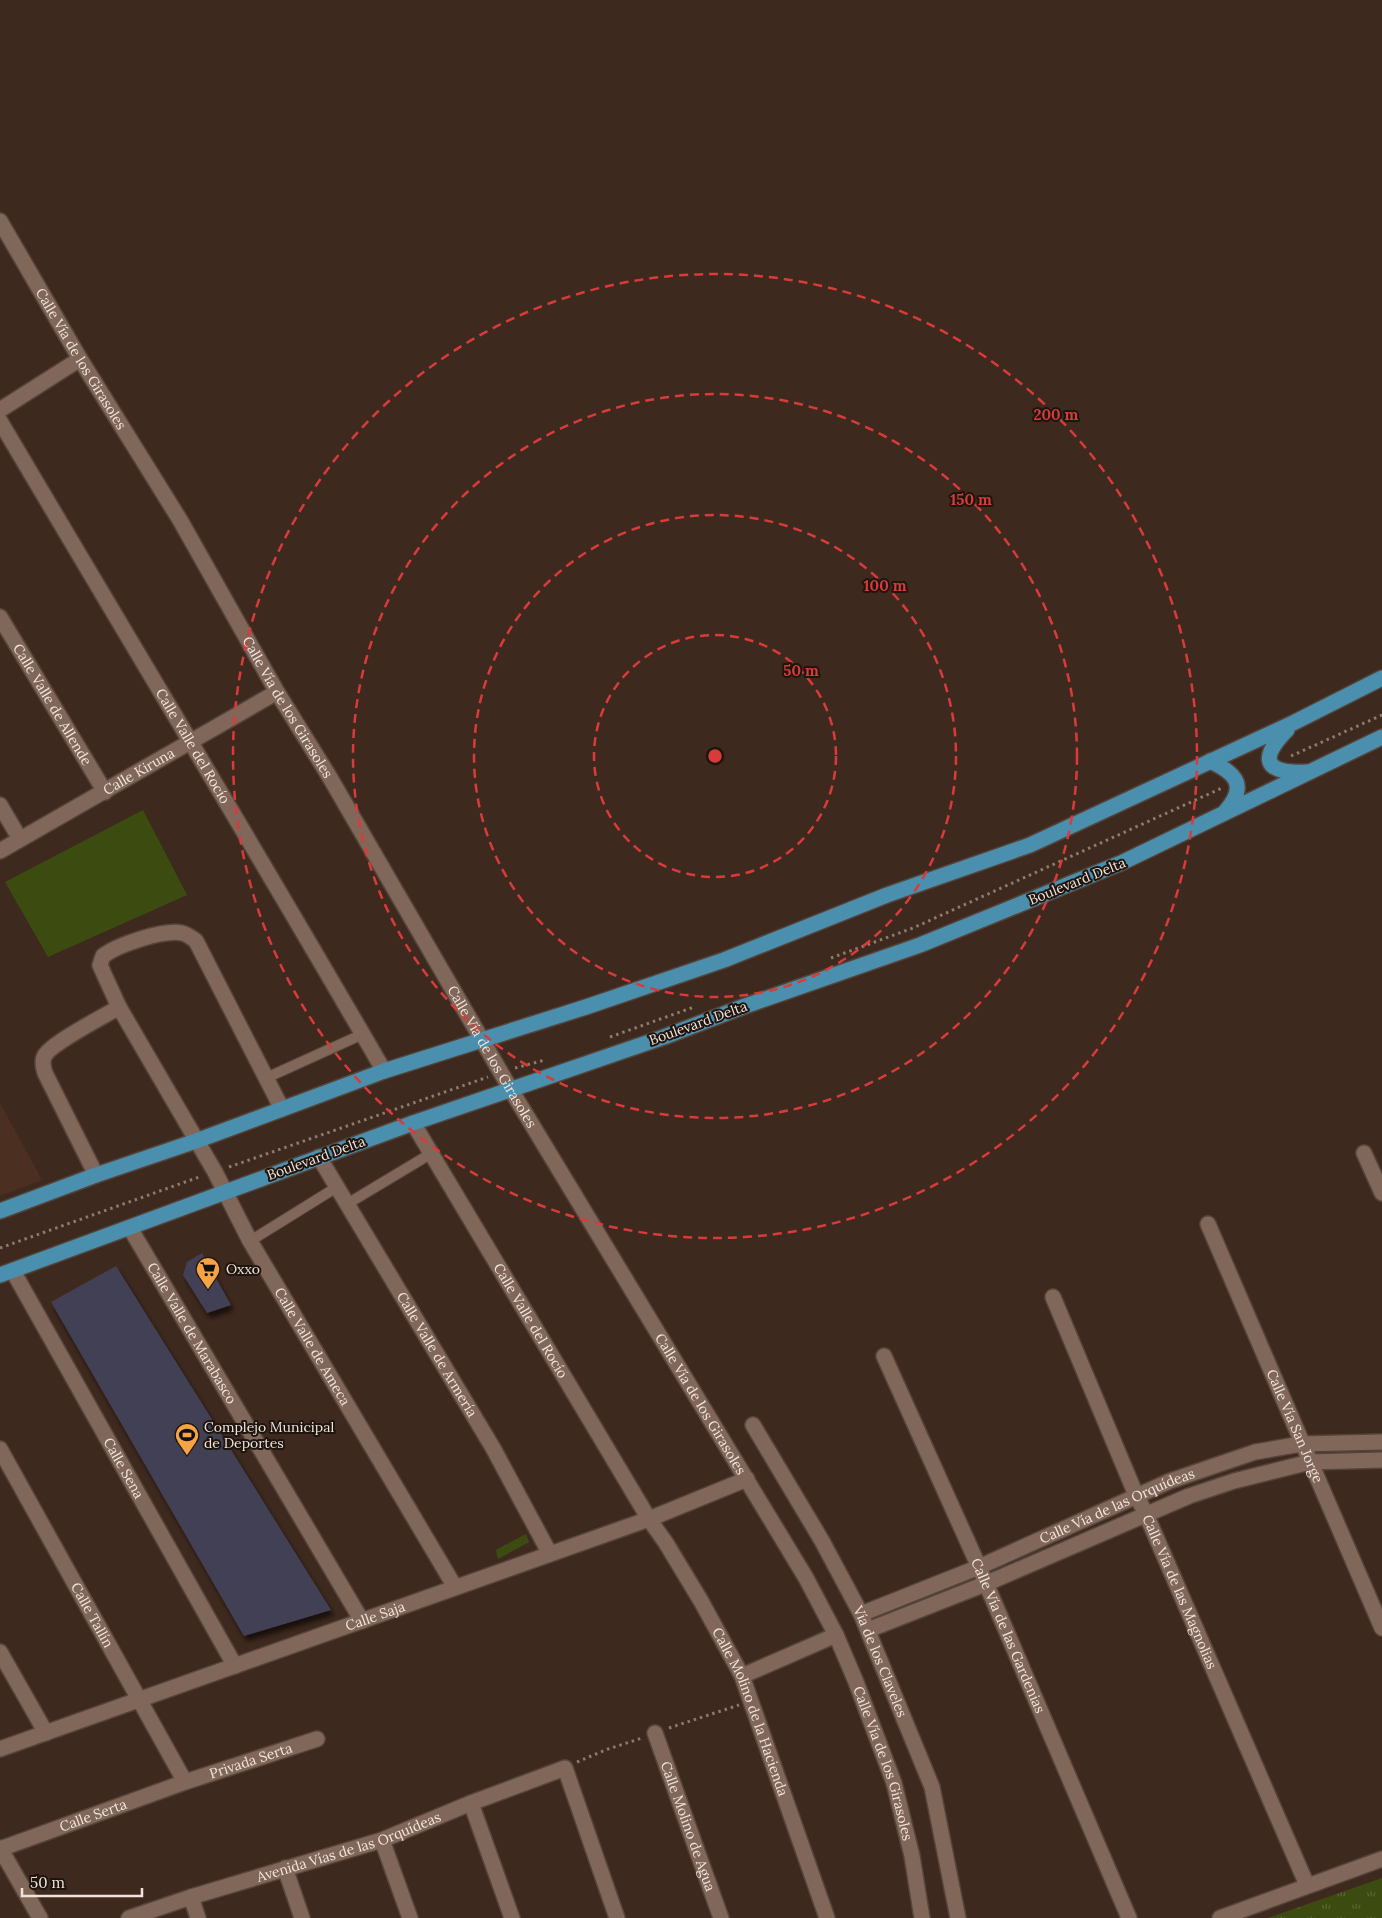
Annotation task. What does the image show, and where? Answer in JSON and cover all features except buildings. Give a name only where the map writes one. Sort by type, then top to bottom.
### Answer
[{"type":"main road","points":[[0,1211],[384,1071],[482,1041],[724,960],[887,895],[1030,845],[1293,724],[1382,678]]},
{"type":"main road","points":[[1293,724],[1271,748],[1269,755],[1272,765],[1292,773],[1311,772]]},
{"type":"main road","name":"Boulevard Delta","points":[[7,1273],[413,1123],[920,945],[1121,863],[1382,737]]},
{"type":"main road","points":[[1210,761],[1224,768],[1237,781],[1239,791],[1224,813]]},
{"type":"street","name":"Calle Vía de los Girasoles","points":[[0,221],[80,359],[180,520],[278,692],[329,776],[511,1090],[748,1479],[806,1578],[836,1635],[894,1783],[912,1856],[922,1918]]},
{"type":"street","points":[[0,410],[80,359]]},
{"type":"street","name":"Calle Valle del Rocío","points":[[0,421],[256,850],[384,1071]]},
{"type":"street","name":"Calle Valle de Allende","points":[[0,617],[105,792]]},
{"type":"street","name":"Calle Kiruna","points":[[0,851],[278,692]]},
{"type":"street","points":[[0,805],[20,839]]},
{"type":"street","name":"Calle Valle de Ameca","points":[[266,1078],[196,940],[182,933],[141,939],[103,956],[100,965],[119,1007],[215,1172],[250,1241],[456,1587]]},
{"type":"street","points":[[96,1175],[51,1086],[43,1065],[44,1057],[56,1044],[119,1007]]},
{"type":"street","points":[[266,1078],[282,1109]]},
{"type":"street","name":"Calle Valle del Rocío","points":[[413,1123],[649,1519]]},
{"type":"street","points":[[1364,1152],[1382,1194]]},
{"type":"street","name":"Calle Valle de Armería","points":[[319,1157],[493,1448],[550,1554]]},
{"type":"street","name":"Calle Vía San Jorge","points":[[1208,1224],[1301,1444],[1382,1628]]},
{"type":"street","name":"Calle Valle de Marabasco","points":[[130,1228],[362,1621]]},
{"type":"street","name":"Calle Sena","points":[[7,1273],[235,1666]]},
{"type":"street","name":"Calle Vía de las Magnolias","points":[[1054,1297],[1136,1495],[1146,1514],[1307,1886]]},
{"type":"street","name":"Calle Vía de las Gardenias","points":[[884,1356],[978,1567],[1129,1918]]},
{"type":"street","name":"Vía de los Claveles","points":[[753,1425],[822,1541],[868,1630],[932,1787],[958,1918]]},
{"type":"street","name":"Calle Vía de las Orquídeas","points":[[861,1614],[978,1567],[1170,1481],[1255,1452],[1301,1444],[1382,1442]]},
{"type":"street","name":"Calle Tallín","points":[[0,1449],[185,1782]]},
{"type":"street","name":"Calle Vía de las Orquídeas","points":[[868,1630],[985,1584],[1189,1496],[1234,1481],[1310,1462],[1382,1460]]},
{"type":"street","name":"Calle Saja","points":[[0,1749],[649,1519],[748,1479]]},
{"type":"street","name":"Calle Molino de la Hacienda","points":[[649,1519],[666,1543],[701,1601],[742,1676],[826,1918]]},
{"type":"street","points":[[742,1676],[836,1635]]},
{"type":"street","points":[[0,1652],[46,1733]]},
{"type":"street","name":"Calle Molino de Agua","points":[[655,1734],[721,1918]]},
{"type":"street","name":"Privada Serta","points":[[185,1782],[317,1739]]},
{"type":"street","name":"Avenida Vías de las Orquídeas","points":[[129,1918],[285,1868],[382,1840],[471,1803],[565,1768],[618,1918]]},
{"type":"street","name":"Calle Serta","points":[[0,1849],[185,1782]]},
{"type":"street","points":[[471,1803],[512,1918]]},
{"type":"street","points":[[382,1840],[410,1918]]},
{"type":"street","points":[[0,1849],[40,1918]]},
{"type":"street","points":[[1220,1918],[1382,1859]]},
{"type":"street","points":[[285,1868],[302,1918]]},
{"type":"street","points":[[191,1897],[198,1918]]},
{"type":"lane","points":[[266,1078],[363,1034]]},
{"type":"lane","points":[[348,1204],[432,1153]]},
{"type":"lane","points":[[250,1241],[337,1187]]},
{"type":"path","points":[[1272,765],[1382,715]]},
{"type":"path","points":[[829,959],[913,928],[1237,781]]},
{"type":"path","points":[[604,1040],[698,1006]]},
{"type":"path","points":[[0,1248],[501,1072],[548,1059]]},
{"type":"shaded area","points":[[0,1103],[42,1180],[0,1196]]},
{"type":"green space","points":[[143,810],[187,895],[48,957],[5,882]]},
{"type":"green space","points":[[526,1534],[529,1542],[498,1559],[496,1550]]},
{"type":"green space","points":[[1382,1878],[1382,1918],[1268,1918]]},
{"type":"place","name":"Oxxo","points":[[208,1290]]},
{"type":"place","name":"Complejo Municipal de Deportes","points":[[187,1456]]}]
